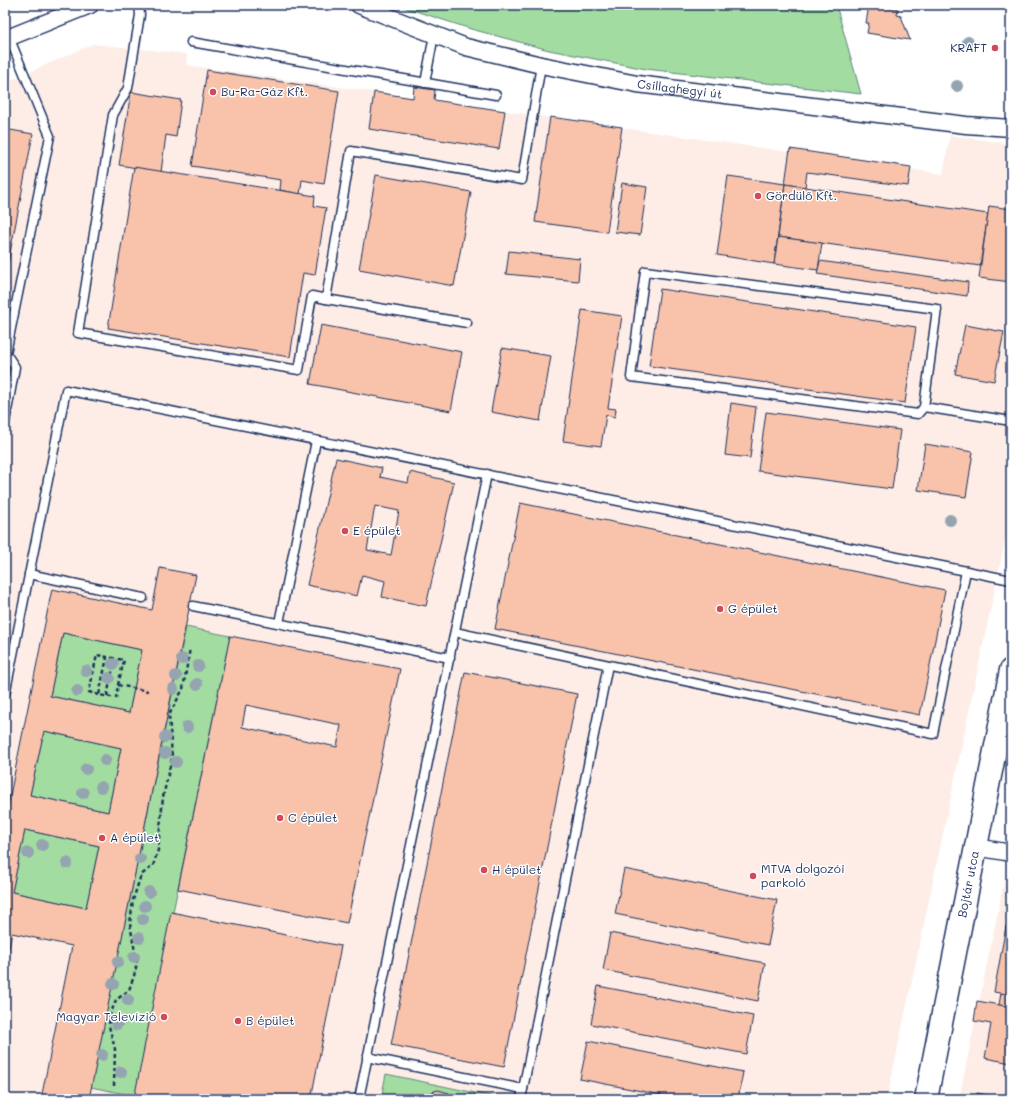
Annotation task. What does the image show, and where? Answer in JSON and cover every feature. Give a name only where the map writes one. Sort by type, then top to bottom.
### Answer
[{"type":"street","points":[[7,38],[90,5]]},
{"type":"street","name":"Csillaghegyi út","points":[[359,5],[434,36],[466,47],[541,66],[637,84],[966,124],[1011,128]]},
{"type":"street","name":"Bojtár utca","points":[[926,1099],[1011,670]]},
{"type":"street","points":[[976,846],[1011,853]]},
{"type":"lane","points":[[139,5],[140,15],[128,88],[113,115],[78,333],[299,370],[312,296],[467,323]]},
{"type":"lane","points":[[426,83],[434,36]]},
{"type":"lane","points":[[5,422],[15,367],[5,352],[50,136],[7,38]]},
{"type":"lane","points":[[191,42],[496,95]]},
{"type":"lane","points":[[326,299],[351,151],[522,180],[541,66]]},
{"type":"lane","points":[[645,271],[937,309],[924,407],[918,414],[631,377],[645,271]]},
{"type":"lane","points":[[5,695],[66,390],[1011,580]]},
{"type":"lane","points":[[924,407],[1011,422]]},
{"type":"lane","points":[[279,624],[316,441]]},
{"type":"lane","points":[[359,1099],[487,474]]},
{"type":"lane","points":[[455,632],[933,734],[966,571]]},
{"type":"lane","points":[[29,574],[143,598]]},
{"type":"lane","points":[[193,606],[450,658]]},
{"type":"lane","points":[[521,1099],[608,665]]},
{"type":"lane","points":[[367,1057],[523,1089]]},
{"type":"path","points":[[114,1086],[115,1049],[109,1026],[110,1015],[116,1000],[129,990],[136,970],[137,963],[130,924],[133,900],[141,875],[153,866],[158,850],[163,797],[172,757],[169,715],[183,689],[190,648]]},
{"type":"path","points":[[97,655],[107,657],[124,660],[116,698],[89,692],[97,655]]},
{"type":"path","points":[[99,694],[107,657]]},
{"type":"path","points":[[107,696],[116,659]]},
{"type":"path","points":[[118,685],[148,691]]},
{"type":"shaded area","points":[[93,44],[187,54],[186,65],[943,174],[950,135],[1011,144],[1011,512],[887,1099],[5,1099],[5,83]]},
{"type":"shaded area","points":[[1005,877],[1011,878],[1011,1099],[959,1099]]},
{"type":"green space","points":[[397,5],[836,5],[861,94],[646,69],[549,50],[471,29]]},
{"type":"green space","points":[[186,627],[230,636],[135,1096],[91,1087]]},
{"type":"green space","points":[[63,633],[142,650],[129,713],[50,696]]},
{"type":"green space","points":[[44,731],[121,748],[108,812],[30,795]]},
{"type":"green space","points":[[25,830],[99,846],[86,908],[12,892]]},
{"type":"green space","points":[[386,1074],[504,1099],[381,1099]]},
{"type":"building","points":[[869,5],[898,9],[897,15],[901,16],[910,40],[867,33],[869,23],[866,23]]},
{"type":"building","points":[[207,70],[339,91],[324,184],[302,180],[300,194],[280,190],[281,180],[192,166]]},
{"type":"building","points":[[414,87],[435,90],[434,100],[505,111],[499,149],[369,129],[374,92],[413,98]]},
{"type":"building","points":[[131,92],[181,100],[176,137],[166,135],[161,172],[119,165]]},
{"type":"building","points":[[550,117],[622,127],[607,232],[535,222]]},
{"type":"building","points":[[5,129],[33,134],[5,279]]},
{"type":"building","points":[[790,149],[911,167],[908,186],[807,172],[805,187],[785,184]]},
{"type":"building","points":[[134,167],[315,196],[314,206],[326,208],[315,275],[303,273],[290,357],[108,328]]},
{"type":"building","points":[[376,175],[471,192],[454,286],[359,269]]},
{"type":"building","points":[[728,176],[785,184],[774,264],[717,255]]},
{"type":"building","points":[[622,183],[647,187],[640,235],[615,232]]},
{"type":"building","points":[[785,184],[988,214],[980,266],[778,237]]},
{"type":"building","points":[[989,206],[1011,209],[1011,282],[979,278]]},
{"type":"building","points":[[778,237],[822,243],[818,270],[774,264]]},
{"type":"building","points":[[509,251],[580,259],[578,281],[506,274]]},
{"type":"building","points":[[820,261],[968,282],[967,296],[817,274]]},
{"type":"building","points":[[660,289],[916,327],[905,403],[649,366]]},
{"type":"building","points":[[582,310],[622,316],[608,408],[616,409],[615,417],[606,415],[601,446],[563,441]]},
{"type":"building","points":[[321,325],[462,352],[451,411],[310,384]]},
{"type":"building","points":[[965,325],[1004,332],[994,381],[955,374]]},
{"type":"building","points":[[502,348],[551,356],[540,421],[491,412]]},
{"type":"building","points":[[731,403],[756,407],[750,458],[725,455]]},
{"type":"building","points":[[766,412],[900,430],[892,489],[758,471]]},
{"type":"building","points":[[925,444],[973,452],[966,497],[918,490]]},
{"type":"building","name":"E épület","points":[[336,458],[382,468],[380,477],[408,483],[410,472],[454,482],[426,606],[382,597],[385,581],[362,575],[357,596],[307,585]],"holes":[[[375,506],[399,511],[391,555],[367,550]]]},
{"type":"building","name":"G épület","points":[[520,503],[945,590],[920,715],[495,629]]},
{"type":"building","name":"A épület","points":[[160,568],[196,575],[89,1099],[41,1099],[72,946],[12,933],[5,968],[5,820],[52,589],[152,610]],"holes":[[[63,633],[142,650],[129,713],[50,696]],[[44,731],[121,748],[108,812],[30,795]],[[25,830],[99,846],[86,908],[12,892]]]},
{"type":"building","name":"C épület","points":[[230,636],[400,669],[347,923],[178,889]],"holes":[[[246,705],[341,725],[337,747],[242,727]]]},
{"type":"building","name":"H épület","points":[[465,672],[577,694],[504,1067],[391,1045]]},
{"type":"building","points":[[624,869],[777,900],[768,945],[615,914]]},
{"type":"building","name":"B épület","points":[[171,912],[341,946],[311,1099],[231,1099],[219,1097],[218,1099],[134,1099]]},
{"type":"building","points":[[1006,926],[1011,927],[1011,995],[994,992]]},
{"type":"building","points":[[610,933],[765,963],[758,1001],[603,970]]},
{"type":"building","points":[[598,986],[753,1016],[746,1054],[591,1024]]},
{"type":"building","points":[[1001,993],[1011,995],[1011,1007],[999,1005]]},
{"type":"building","points":[[977,1001],[1011,1007],[1011,1063],[985,1058],[991,1024],[974,1021]]},
{"type":"building","points":[[588,1041],[743,1072],[738,1099],[682,1099],[580,1079]]},
{"type":"building","points":[[438,1090],[449,1093],[453,1099],[426,1099],[432,1092]]},
{"type":"building","points":[[977,1093],[1009,1099],[976,1099]]},
{"type":"building","points":[[578,1096],[595,1099],[577,1099]]},
{"type":"place","name":"KRAFT","points":[[995,48]]},
{"type":"place","name":"Bu-Ra-Gáz Kft.","points":[[213,92]]},
{"type":"place","name":"Gördülő Kft.","points":[[758,196]]},
{"type":"place","name":"E épület","points":[[345,531]]},
{"type":"place","name":"G épület","points":[[720,609]]},
{"type":"place","name":"C épület","points":[[280,818]]},
{"type":"place","name":"A épület","points":[[102,838]]},
{"type":"place","name":"H épület","points":[[484,870]]},
{"type":"place","name":"MTVA dolgozói parkoló","points":[[753,876]]},
{"type":"place","name":"Magyar Televízió","points":[[164,1017]]},
{"type":"place","name":"B épület","points":[[238,1021]]}]
